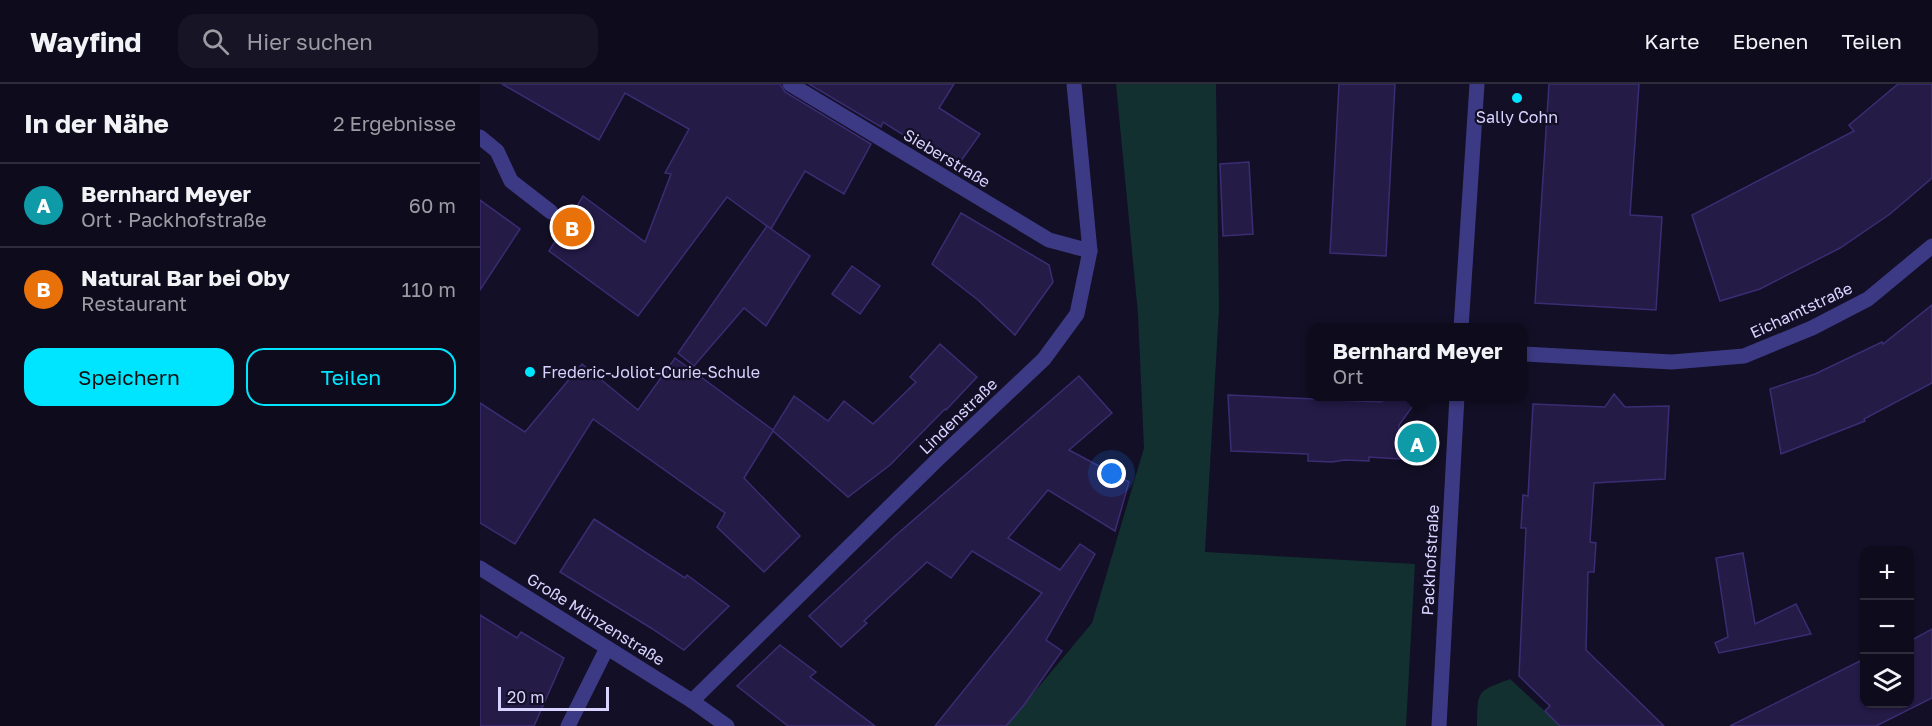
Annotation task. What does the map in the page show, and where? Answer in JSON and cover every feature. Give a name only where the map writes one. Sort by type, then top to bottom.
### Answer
[{"type":"street","name":"Sieberstraße","points":[[790,84],[1048,240],[1090,251]]},
{"type":"street","name":"Lindenstraße","points":[[692,701],[936,461],[1044,359],[1077,314],[1090,251],[1074,84]]},
{"type":"street","points":[[1461,323],[1477,84]]},
{"type":"street","points":[[480,137],[497,151],[511,181],[551,212]]},
{"type":"street","name":"Eichamtstraße","points":[[1527,354],[1672,362],[1744,356],[1812,328],[1868,299],[1932,246]]},
{"type":"street","name":"Packhofstraße","points":[[1439,726],[1457,401]]},
{"type":"street","name":"Große Münzenstraße","points":[[480,568],[692,701],[727,726]]},
{"type":"street","points":[[568,726],[607,648]]},
{"type":"green space","points":[[1116,84],[1216,84],[1219,309],[1205,552],[1415,564],[1406,726],[1006,726],[1092,623],[1144,448],[1138,314]]},
{"type":"green space","points":[[1510,679],[1561,726],[1477,726],[1481,694]]},
{"type":"building","points":[[502,84],[780,84],[785,92],[871,144],[844,194],[805,171],[771,229],[727,197],[638,316],[549,251],[583,196],[645,242],[671,174],[665,173],[689,129],[625,93],[599,140]]},
{"type":"building","points":[[809,84],[954,84],[939,108],[980,134],[956,168],[883,122],[881,127]]},
{"type":"building","points":[[1339,84],[1395,84],[1386,256],[1330,253]]},
{"type":"building","points":[[1549,84],[1639,84],[1630,215],[1662,217],[1656,310],[1535,303]]},
{"type":"building","points":[[1898,84],[1932,84],[1932,178],[1890,214],[1840,248],[1760,289],[1720,301],[1692,215],[1854,131],[1849,125]]},
{"type":"building","points":[[1249,162],[1253,234],[1223,236],[1220,164]]},
{"type":"building","points":[[480,200],[520,229],[480,290]]},
{"type":"building","points":[[961,213],[1049,265],[1053,282],[1015,335],[978,300],[932,264]]},
{"type":"building","points":[[767,226],[810,256],[766,326],[744,308],[694,366],[678,353]]},
{"type":"building","points":[[852,266],[880,286],[860,314],[832,294]]},
{"type":"building","points":[[1932,305],[1932,383],[1864,419],[1865,421],[1781,454],[1770,389],[1815,374],[1882,342],[1883,344]]},
{"type":"building","points":[[940,344],[977,377],[890,465],[848,497],[773,431],[744,478],[800,536],[764,572],[717,527],[725,513],[593,419],[515,544],[480,523],[480,403],[525,432],[582,364],[638,410],[675,358],[773,430],[794,396],[828,421],[844,401],[873,424],[916,382],[910,377]]},
{"type":"building","points":[[1079,376],[1112,413],[1069,450],[1129,482],[1115,531],[1048,490],[1008,538],[1060,570],[1080,544],[1095,554],[1046,640],[1062,651],[1024,705],[1006,726],[935,726],[1042,593],[972,551],[951,578],[927,562],[864,621],[867,623],[841,647],[809,616],[895,536]]},
{"type":"building","points":[[1614,394],[1625,407],[1669,406],[1665,479],[1594,483],[1590,542],[1596,543],[1594,572],[1588,572],[1586,650],[1664,726],[1560,726],[1545,711],[1550,706],[1519,676],[1526,528],[1521,528],[1523,495],[1528,496],[1533,404],[1605,407]]},
{"type":"building","points":[[1228,395],[1308,399],[1308,401],[1416,401],[1399,425],[1399,459],[1369,457],[1369,461],[1308,461],[1308,454],[1231,451]]},
{"type":"building","points":[[594,519],[685,578],[687,575],[729,606],[684,650],[560,572]]},
{"type":"building","points":[[1743,553],[1755,624],[1796,604],[1811,634],[1719,653],[1715,643],[1728,637],[1716,558]]},
{"type":"building","points":[[480,615],[517,638],[521,632],[564,658],[534,726],[480,726]]},
{"type":"building","points":[[1932,629],[1932,698],[1914,707],[1914,654],[1914,639]]},
{"type":"building","points":[[780,645],[816,672],[810,677],[875,726],[788,726],[737,686]]},
{"type":"building","points":[[1860,661],[1860,708],[1912,708],[1876,726],[1730,726]]},
{"type":"place","name":"Sally Cohn","points":[[1517,98]]},
{"type":"place","name":"Natural Bar bei Oby","points":[[572,227]]},
{"type":"place","name":"Frederic-Joliot-Curie-Schule","points":[[530,372]]},
{"type":"place","name":"Bernhard Meyer","points":[[1417,443]]}]
